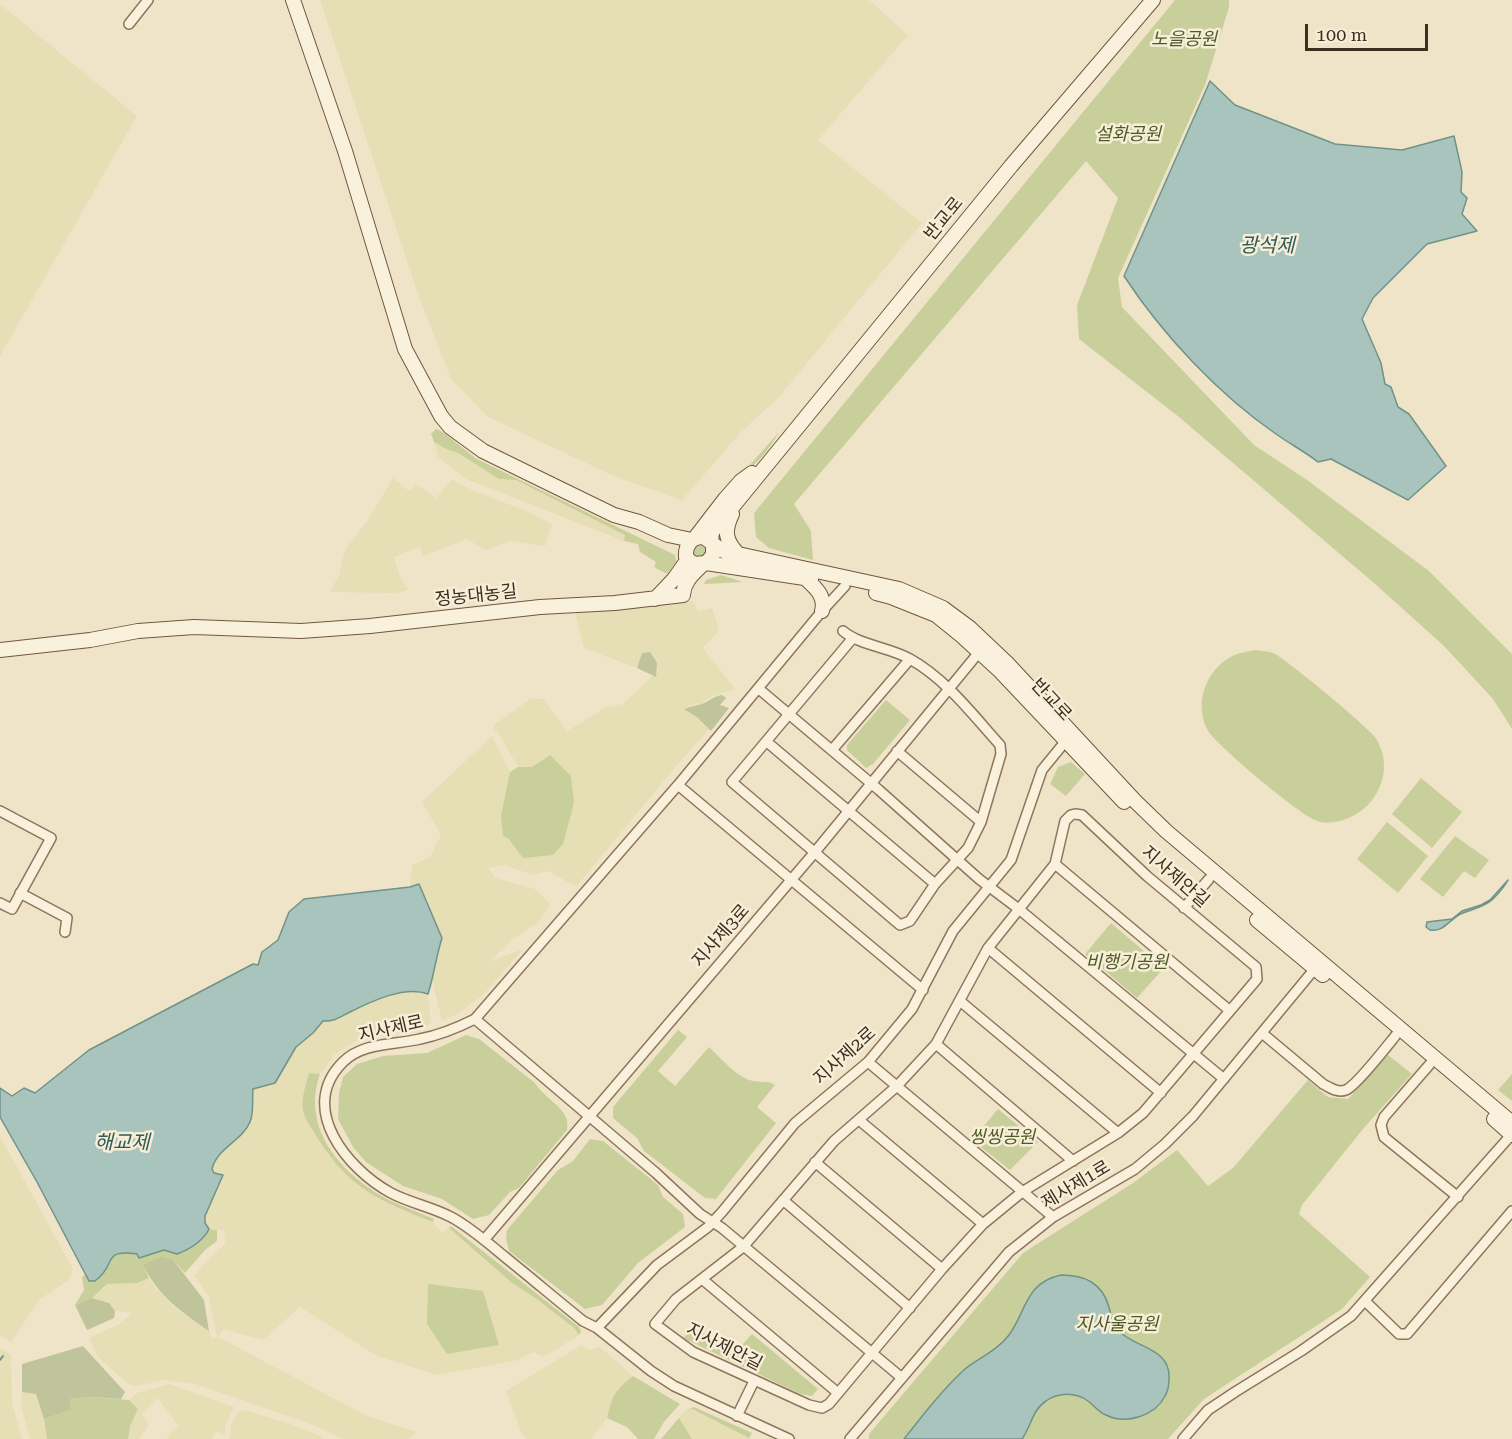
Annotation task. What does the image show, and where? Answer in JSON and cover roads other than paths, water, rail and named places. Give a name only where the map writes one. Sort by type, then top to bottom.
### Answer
[{"type":"street","points":[[129,24],[148,0]]},
{"type":"street","points":[[293,0],[345,151],[405,349],[441,416],[450,427],[483,451],[614,515],[639,522],[668,535],[694,539],[704,537],[712,544],[713,555],[687,581],[679,596]]},
{"type":"street","name":"반교로","points":[[1153,0],[1011,166],[766,463],[712,532],[712,544],[731,555],[738,554],[898,589],[944,608],[970,628],[1000,657],[1143,821],[1209,879],[1318,965]]},
{"type":"street","name":"반교로","points":[[694,539],[741,481],[766,463]]},
{"type":"street","points":[[734,505],[725,530],[726,537],[738,554]]},
{"type":"street","points":[[614,515],[617,519],[680,549],[693,564],[705,564]]},
{"type":"street","points":[[655,599],[674,579],[687,557],[687,546],[694,539]]},
{"type":"street","name":"반교로","points":[[705,564],[845,586],[891,597],[936,615],[980,651],[1166,831],[1318,965]]},
{"type":"street","points":[[805,578],[822,597],[822,611]]},
{"type":"street","points":[[674,579],[679,596]]},
{"type":"street","name":"지사제로","points":[[789,1439],[674,1386],[651,1371],[597,1328],[583,1321],[451,1216],[392,1194],[377,1184],[340,1148],[325,1115],[325,1097],[331,1077],[344,1061],[356,1053],[368,1048],[446,1033],[476,1019],[678,785],[845,586]]},
{"type":"street","name":"정농대농길","points":[[0,650],[160,629],[194,627],[301,631],[370,626],[540,607],[679,596]]},
{"type":"street","points":[[843,631],[852,639],[898,652],[930,672],[1000,745],[1001,754],[981,822],[968,848],[934,884],[910,921],[900,924],[732,782],[852,639]]},
{"type":"street","name":"지사제3로","points":[[484,1240],[815,852],[980,651]]},
{"type":"street","points":[[832,750],[910,659]]},
{"type":"street","points":[[759,689],[980,879],[1224,1079]]},
{"type":"street","name":"지사제2로","points":[[597,1328],[657,1265],[713,1221],[795,1123],[868,1062],[912,1009],[952,931],[1011,860],[1042,770],[1069,737]]},
{"type":"street","points":[[766,742],[934,884]]},
{"type":"street","points":[[897,751],[981,822]]},
{"type":"street","points":[[678,785],[923,990]]},
{"type":"street","points":[[0,811],[51,838],[12,909],[0,903]]},
{"type":"street","name":"지사제안길","points":[[1071,815],[1082,815],[1184,908],[1256,967],[1257,979],[1228,1010],[1143,1113],[1118,1133],[1022,1192],[982,1224],[829,1404],[822,1408],[809,1405],[754,1381],[693,1352],[655,1324],[676,1299],[743,1247],[838,1137],[896,1087],[936,1044],[988,948],[1055,864],[1065,821],[1071,815]]},
{"type":"street","points":[[1055,864],[1228,1010]]},
{"type":"street","points":[[1184,908],[1209,879]]},
{"type":"street","points":[[20,893],[67,918],[65,932]]},
{"type":"street","points":[[988,948],[1161,1093]]},
{"type":"street","points":[[1183,1439],[1208,1410],[1342,1323],[1365,1301],[1512,1135],[1318,965]]},
{"type":"street","points":[[1318,965],[1512,1123]]},
{"type":"street","name":"제사제1로","points":[[850,1439],[998,1264],[1024,1239],[1053,1217],[1135,1169],[1165,1144],[1193,1116],[1318,965]]},
{"type":"street","points":[[960,1001],[1118,1133]]},
{"type":"street","points":[[476,1019],[700,1214],[713,1221],[902,1378]]},
{"type":"street","points":[[1262,1033],[1323,1084],[1340,1091],[1351,1086],[1396,1035]]},
{"type":"street","points":[[936,1044],[1073,1161]]},
{"type":"street","points":[[868,1062],[1053,1217]]},
{"type":"street","points":[[1430,1064],[1384,1117],[1381,1125],[1384,1137],[1458,1197]]},
{"type":"street","points":[[859,1120],[982,1224]]},
{"type":"street","points":[[815,1162],[942,1269]]},
{"type":"street","points":[[783,1200],[910,1308]]},
{"type":"street","points":[[1365,1301],[1399,1334],[1407,1334],[1512,1211]]},
{"type":"street","name":"지사제안길","points":[[702,1280],[838,1394]]},
{"type":"street","points":[[737,1416],[754,1381]]},
{"type":"water","name":"광석제","points":[[1210,81],[1235,105],[1335,144],[1402,150],[1454,136],[1462,172],[1461,192],[1467,198],[1462,214],[1477,231],[1427,244],[1373,298],[1362,319],[1381,363],[1385,384],[1391,387],[1398,407],[1409,414],[1446,466],[1408,500],[1331,459],[1318,462],[1254,418],[1192,362],[1156,320],[1124,276]]},
{"type":"water","points":[[1508,880],[1497,895],[1486,904],[1459,915],[1439,929],[1430,930],[1426,927],[1427,922],[1452,919],[1462,911],[1490,900]]},
{"type":"water","name":"해교제","points":[[419,884],[442,938],[428,994],[398,993],[334,1020],[323,1021],[296,1047],[275,1083],[253,1089],[250,1122],[246,1129],[219,1155],[212,1169],[214,1173],[223,1175],[205,1216],[205,1223],[209,1229],[200,1241],[177,1254],[164,1250],[139,1258],[137,1254],[118,1254],[114,1256],[102,1275],[95,1281],[89,1281],[0,1117],[0,1088],[12,1096],[24,1088],[35,1093],[89,1050],[253,964],[258,965],[262,952],[278,940],[289,912],[304,899],[410,887]]},
{"type":"water","points":[[1061,1275],[1085,1279],[1097,1286],[1106,1299],[1120,1332],[1159,1355],[1164,1361],[1168,1369],[1169,1383],[1168,1390],[1160,1403],[1139,1417],[1122,1419],[1103,1414],[1078,1396],[1061,1395],[1041,1405],[1022,1439],[904,1439],[965,1369],[1005,1340],[1033,1291],[1040,1284]]},
{"type":"waterway","points":[[0,1360],[3,1356]]},
{"type":"park label","name":"노을공원","points":[[1184,40]]},
{"type":"park label","name":"설화공원","points":[[1128,135]]},
{"type":"park label","name":"비행기공원","points":[[1127,963]]},
{"type":"park label","name":"씽씽공원","points":[[1002,1138]]},
{"type":"park label","name":"지사울공원","points":[[1117,1325]]}]
